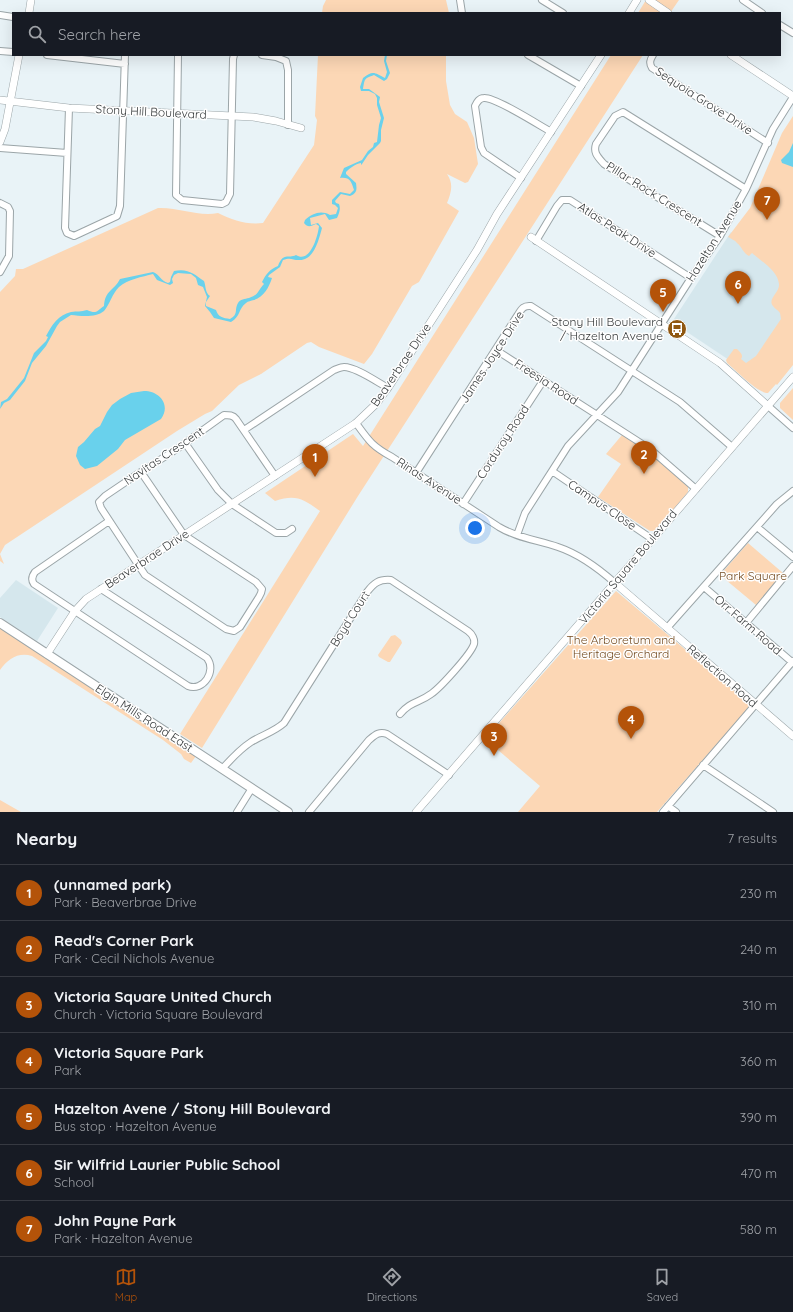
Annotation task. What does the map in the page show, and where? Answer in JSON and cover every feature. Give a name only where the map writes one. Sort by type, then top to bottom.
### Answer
[{"type":"main road","name":"Elgin Mills Road East","points":[[0,623],[288,812]]},
{"type":"street","points":[[29,12],[31,0]]},
{"type":"street","points":[[460,0],[462,12]]},
{"type":"street","points":[[542,0],[561,12]]},
{"type":"street","points":[[630,12],[637,0]]},
{"type":"street","points":[[649,0],[667,12]]},
{"type":"street","points":[[743,0],[761,12]]},
{"type":"street","points":[[0,15],[12,17]]},
{"type":"street","points":[[781,25],[793,33]]},
{"type":"street","points":[[0,51],[12,52]]},
{"type":"street","points":[[0,142],[5,129],[11,102],[19,56]]},
{"type":"street","points":[[56,56],[125,64]]},
{"type":"street","points":[[69,108],[65,228],[67,233],[74,236],[118,216],[120,206],[125,56]]},
{"type":"street","points":[[178,56],[176,195],[182,200],[222,204],[226,202],[230,194],[234,56]]},
{"type":"street","points":[[267,56],[286,61],[288,125]]},
{"type":"street","points":[[530,56],[581,86]]},
{"type":"street","name":"Beaverbrae Drive","points":[[47,654],[75,611],[86,599],[356,423],[377,403],[600,56]]},
{"type":"street","name":"Sequoia Grove Drive","points":[[652,56],[650,60],[652,68],[768,143]]},
{"type":"street","points":[[733,56],[793,96]]},
{"type":"street","name":"Hazelton Avenue","points":[[517,535],[525,513],[570,444],[618,392],[691,278],[720,236],[746,189],[773,129],[793,96]]},
{"type":"street","points":[[521,178],[484,153],[481,147],[475,106],[478,100],[484,98],[498,102],[551,132]]},
{"type":"street","name":"Stony Hill Boulevard","points":[[0,100],[69,108],[253,117],[301,128]]},
{"type":"street","name":"Pillar Rock Crescent","points":[[720,236],[604,164],[595,154],[594,150],[596,144],[615,116],[623,112],[746,189]]},
{"type":"street","points":[[0,148],[67,153]]},
{"type":"street","name":"Atlas Peak Drive","points":[[533,239],[562,200],[570,200],[691,278]]},
{"type":"street","points":[[0,203],[8,207],[10,211],[9,256],[0,271]]},
{"type":"street","points":[[533,239],[720,363],[793,428]]},
{"type":"street","name":"James Joyce Drive","points":[[416,473],[523,307],[531,306],[632,371]]},
{"type":"street","name":"Freesia Road","points":[[496,350],[650,449],[696,489]]},
{"type":"street","points":[[244,430],[339,368],[344,367],[352,369],[388,388]]},
{"type":"street","points":[[632,371],[680,402],[732,446]]},
{"type":"street","name":"Victoria Square Boulevard","points":[[416,812],[793,377]]},
{"type":"street","name":"Corduroy Road","points":[[463,504],[543,381]]},
{"type":"street","name":"Navitas Crescent","points":[[184,535],[256,582],[262,589],[259,597],[238,629],[234,632],[226,629],[148,578],[99,505],[100,500],[224,416],[234,416],[275,476]]},
{"type":"street","name":"Rinas Avenue","points":[[356,423],[376,448],[499,527],[517,535],[568,551],[589,563],[616,583]]},
{"type":"street","points":[[185,443],[218,490],[232,504],[276,533],[286,533],[292,529]]},
{"type":"street","name":"Campus Close","points":[[552,471],[652,539]]},
{"type":"street","points":[[141,472],[184,535]]},
{"type":"street","points":[[668,628],[777,504],[793,491]]},
{"type":"street","points":[[101,589],[207,658],[212,668],[202,685],[195,688],[188,686],[32,582],[33,574],[35,572],[109,521]]},
{"type":"street","points":[[758,527],[793,557]]},
{"type":"street","points":[[746,623],[793,566]]},
{"type":"street","name":"Boyd Court","points":[[222,769],[251,742],[277,729],[284,723],[371,586],[375,582],[385,579],[391,580],[468,631],[472,634],[474,641],[473,645],[463,659],[430,696],[410,704],[400,714]]},
{"type":"street","name":"Reflection Road","points":[[616,583],[793,736]]},
{"type":"street","name":"Orr Farm Road","points":[[704,587],[793,662]]},
{"type":"street","points":[[663,812],[755,704],[793,662]]},
{"type":"street","points":[[309,812],[369,740],[376,734],[387,734],[449,775]]},
{"type":"street","points":[[703,765],[773,812]]},
{"type":"street","points":[[237,812],[252,788]]},
{"type":"street","points":[[668,806],[676,812]]},
{"type":"shaded area","points":[[731,232],[793,286],[770,377],[732,362],[672,322]]},
{"type":"shaded area","points":[[16,580],[58,608],[37,641],[0,617],[0,598]]},
{"type":"green space","points":[[326,0],[446,0],[449,12],[322,12]]},
{"type":"green space","points":[[646,0],[679,0],[671,12],[639,12]]},
{"type":"green space","points":[[318,56],[446,56],[446,81],[450,105],[455,114],[467,122],[474,138],[478,164],[468,182],[465,183],[447,174],[451,181],[451,192],[447,203],[459,211],[419,282],[412,286],[372,354],[364,364],[319,347],[311,342],[307,343],[261,374],[239,385],[212,411],[177,431],[5,545],[0,554],[0,292],[15,276],[16,269],[23,269],[158,208],[203,214],[218,213],[240,221],[263,223],[314,145],[317,120],[315,116]]},
{"type":"green space","points":[[610,56],[642,56],[358,496],[202,748],[180,734],[320,511],[309,503],[299,499],[288,498],[275,501],[265,493],[353,434],[363,446]]},
{"type":"green space","points":[[793,116],[793,365],[777,385],[776,384],[768,393],[763,392],[753,386],[727,363],[726,360],[734,349],[737,349],[740,352],[742,355],[741,359],[746,363],[756,356],[781,319],[780,313],[772,303],[779,287],[778,279],[764,263],[752,253],[749,256],[747,255],[734,240],[728,237],[750,208],[782,133]]},
{"type":"green space","points":[[793,388],[793,420],[780,408],[780,403]]},
{"type":"green space","points":[[622,435],[649,453],[688,486],[688,492],[654,531],[650,531],[598,497],[621,464],[606,454]]},
{"type":"green space","name":"Park Square","points":[[748,543],[783,573],[756,605],[720,575]]},
{"type":"green space","points":[[0,554],[4,564],[0,561]]},
{"type":"green space","name":"The Arboretum and Heritage Orchard","points":[[616,591],[751,705],[657,812],[518,812],[540,786],[485,739]]},
{"type":"green space","points":[[0,627],[196,756],[191,763],[184,759],[181,754],[163,740],[32,656],[22,655],[14,657],[0,670]]},
{"type":"green space","points":[[395,635],[401,640],[402,643],[390,662],[388,662],[378,655],[391,636]]},
{"type":"green space","points":[[0,800],[21,812],[0,812]]},
{"type":"water","points":[[385,56],[387,56],[386,61],[390,73],[387,79],[384,81],[374,75],[371,76],[366,79],[363,89],[369,89],[380,97],[379,102],[384,118],[381,130],[381,141],[361,165],[361,163],[357,164],[346,172],[346,174],[356,183],[356,189],[354,194],[350,196],[341,194],[335,201],[339,204],[340,208],[337,218],[329,220],[325,214],[310,218],[311,225],[318,223],[322,228],[315,248],[308,257],[299,260],[283,260],[280,267],[269,275],[268,277],[272,278],[268,288],[261,297],[246,303],[231,322],[214,318],[205,306],[207,297],[203,287],[198,285],[196,278],[191,274],[178,273],[174,275],[172,279],[173,283],[170,285],[157,280],[153,274],[127,282],[119,287],[104,311],[101,313],[88,316],[71,315],[60,322],[46,346],[32,363],[25,381],[10,400],[4,403],[0,409],[1,402],[7,399],[24,378],[34,353],[46,341],[48,337],[46,336],[56,321],[66,313],[87,310],[92,312],[97,311],[104,306],[106,297],[120,279],[153,272],[168,283],[170,282],[174,271],[183,270],[190,272],[204,281],[206,291],[210,296],[206,302],[206,306],[216,310],[221,317],[230,319],[235,314],[239,302],[257,294],[264,284],[262,282],[267,274],[270,270],[278,266],[284,257],[296,255],[301,257],[305,256],[315,242],[319,226],[316,224],[307,226],[304,223],[305,220],[317,213],[327,213],[330,215],[336,214],[338,208],[332,204],[332,200],[340,192],[350,194],[354,190],[350,180],[340,178],[344,168],[362,160],[368,151],[373,147],[374,143],[377,142],[381,118],[377,105],[377,98],[375,94],[369,91],[361,91],[360,87],[363,78],[369,74],[374,73],[385,78],[387,72],[384,61]]},
{"type":"water","points":[[793,143],[793,167],[782,163],[781,160],[789,152]]},
{"type":"water","points":[[144,391],[155,393],[162,400],[165,409],[161,419],[125,440],[118,449],[97,466],[85,469],[80,465],[76,456],[78,447],[95,429],[100,426],[112,405],[131,393]]},
{"type":"place","name":"John Payne Park","points":[[767,220]]},
{"type":"place","name":"Sir Wilfrid Laurier Public School","points":[[738,304]]},
{"type":"place","name":"Hazelton Avene / Stony Hill Boulevard","points":[[663,312]]},
{"type":"place","name":"Stony Hill Boulevard / Hazelton Avenue","points":[[677,329]]},
{"type":"place","name":"Read's Corner Park","points":[[644,474]]},
{"type":"place","name":"(unnamed park)","points":[[315,477]]},
{"type":"place","name":"Victoria Square Park","points":[[631,739]]},
{"type":"place","name":"Victoria Square United Church","points":[[494,756]]}]
